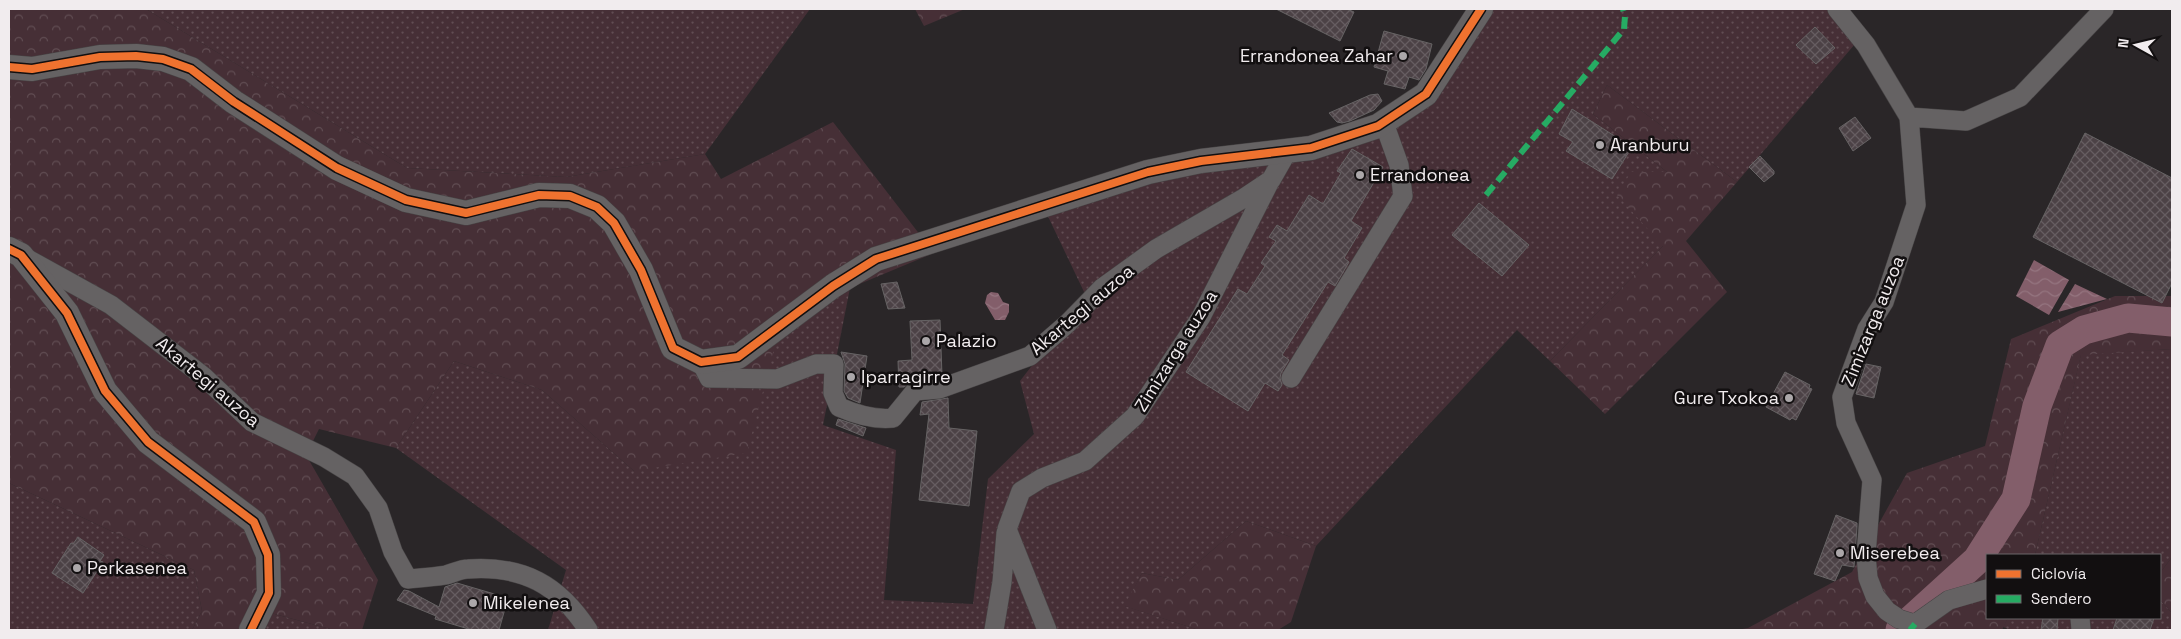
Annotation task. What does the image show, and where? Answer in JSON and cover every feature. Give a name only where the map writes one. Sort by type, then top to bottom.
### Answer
[{"type":"street","points":[[9,67],[32,69],[100,57],[136,56],[163,59],[191,69],[234,102],[337,168],[406,200],[466,213],[539,195],[570,196],[588,203],[596,207],[614,224],[641,270],[673,348],[700,362],[738,357],[833,286],[876,259],[1148,172],[1201,162],[1311,148],[1378,126],[1426,94],[1481,9]]},
{"type":"street","name":"Zimizarga auzoa","points":[[1836,9],[1866,45],[1909,117],[1916,205],[1884,302],[1868,329],[1842,397],[1846,423],[1872,480],[1866,555],[1868,578],[1875,596],[1887,611],[1899,619],[1915,624],[1949,600],[1986,589]]},
{"type":"street","points":[[1909,117],[1966,121],[2020,97],[2104,9]]},
{"type":"street","points":[[1291,378],[1318,337],[1403,196],[1399,165],[1384,122]]},
{"type":"street","name":"Akartegi auzoa","points":[[700,362],[709,378],[777,379],[816,364],[834,364],[832,393],[839,407],[853,413],[878,419],[893,418],[915,391],[939,389],[1030,356],[1068,324],[1102,288],[1156,249],[1244,198],[1271,180],[1288,152]]},
{"type":"street","name":"Zimizarga auzoa","points":[[994,630],[1002,582],[1007,529],[1021,491],[1042,478],[1085,461],[1135,416],[1201,317],[1271,180]]},
{"type":"street","points":[[15,252],[67,313],[105,391],[148,442],[254,522],[268,555],[269,593],[251,630]]},
{"type":"street","name":"Akartegi auzoa","points":[[15,252],[111,306],[203,376],[252,422],[356,476],[378,508],[393,552],[408,580],[445,575],[467,569],[498,570],[533,578],[560,595],[578,615],[588,630]]},
{"type":"street","points":[[1007,529],[1047,630]]},
{"type":"green space","points":[[9,9],[146,9],[407,168],[566,177],[705,154],[721,179],[833,122],[934,253],[850,288],[779,329],[747,453],[634,471],[542,390],[454,361],[396,448],[319,429],[306,455],[378,580],[362,630],[334,630],[256,609],[245,630],[192,630],[202,611],[194,570],[9,483]]},
{"type":"green space","points":[[146,9],[810,9],[705,154],[566,177],[407,168]]},
{"type":"green space","points":[[915,9],[965,9],[924,26]]},
{"type":"green space","points":[[1474,9],[1837,9],[1861,37],[1737,182],[1607,85],[1593,114],[1667,172],[1663,246],[1550,361],[1517,330],[1316,546],[1246,521],[1178,580],[1142,573],[1125,606],[1199,630],[548,630],[566,570],[396,448],[454,361],[542,390],[634,471],[779,329],[850,288],[823,425],[896,450],[884,600],[973,604],[988,479],[1034,434],[1020,381],[1086,296],[1043,206],[1403,117]]},
{"type":"green space","points":[[1607,85],[1737,182],[1686,241],[1727,292],[1605,414],[1550,361],[1663,246],[1617,195],[1631,172],[1667,172],[1593,114]]},
{"type":"green space","points":[[2115,296],[2172,296],[2172,349],[2081,355],[2035,554],[1986,554],[1986,619],[2008,619],[2002,630],[1737,630],[1748,628],[1852,572],[1907,473],[1985,446],[2011,339]]},
{"type":"green space","points":[[2172,349],[2172,557],[2161,572],[2161,554],[2035,554],[2081,354]]},
{"type":"green space","points":[[9,483],[194,570],[202,611],[192,630],[9,630]]},
{"type":"green space","points":[[1246,521],[1316,546],[1291,622],[1278,630],[1199,630],[1124,606],[1142,573],[1178,580]]},
{"type":"green space","points":[[2172,557],[2172,613],[2161,601],[2161,572]]},
{"type":"green space","points":[[2161,601],[2172,613],[2172,630],[2010,630],[2003,627],[2007,619],[2161,619]]},
{"type":"green space","points":[[256,609],[334,630],[245,630]]},
{"type":"water","points":[[2034,260],[2069,280],[2049,315],[2016,296]]},
{"type":"water","points":[[2075,284],[2107,299],[2058,312]]},
{"type":"water","points":[[991,292],[998,293],[1003,302],[1009,304],[1009,312],[1005,320],[995,320],[985,303],[987,295]]},
{"type":"building","points":[[1276,9],[1347,9],[1354,12],[1340,41]]},
{"type":"building","points":[[1815,27],[1835,48],[1816,64],[1796,45]]},
{"type":"building","name":"Errandonea Zahar","points":[[1384,31],[1432,44],[1426,69],[1419,80],[1409,77],[1405,89],[1384,84],[1388,71],[1374,67]]},
{"type":"building","points":[[1378,94],[1382,101],[1374,110],[1350,121],[1337,122],[1329,113],[1370,95]]},
{"type":"building","name":"Aranburu","points":[[1572,109],[1632,147],[1612,179],[1566,151],[1573,142],[1559,134]]},
{"type":"building","points":[[1855,117],[1871,138],[1853,151],[1839,128]]},
{"type":"building","points":[[2085,133],[2172,178],[2172,283],[2162,303],[2033,237]]},
{"type":"building","points":[[1352,149],[1383,167],[1351,221],[1362,228],[1344,258],[1349,262],[1335,286],[1328,282],[1282,355],[1289,360],[1281,373],[1282,385],[1278,391],[1265,383],[1248,411],[1186,372],[1238,289],[1247,294],[1265,266],[1261,263],[1276,241],[1269,237],[1277,225],[1287,231],[1309,195],[1323,204],[1341,173],[1337,171]]},
{"type":"building","points":[[1760,156],[1774,171],[1774,174],[1764,182],[1749,167]]},
{"type":"building","points":[[1479,203],[1529,245],[1502,276],[1452,235]]},
{"type":"building","points":[[897,282],[905,308],[888,309],[881,284]]},
{"type":"building","name":"Palazio","points":[[940,320],[942,376],[914,380],[904,387],[899,387],[898,361],[912,360],[910,321]]},
{"type":"building","name":"Iparragirre","points":[[841,352],[867,356],[860,403],[848,398],[844,391],[845,364]]},
{"type":"building","points":[[1866,364],[1881,367],[1874,398],[1856,394]]},
{"type":"building","name":"Gure Txokoa","points":[[1785,372],[1810,385],[1809,388],[1812,389],[1796,420],[1792,418],[1790,420],[1766,407]]},
{"type":"building","points":[[948,398],[949,428],[977,431],[969,506],[919,500],[929,414],[920,415],[922,402]]},
{"type":"building","points":[[838,419],[866,428],[863,436],[836,425]]},
{"type":"building","name":"Miserebea","points":[[1836,515],[1857,523],[1857,527],[1854,567],[1842,565],[1835,581],[1814,574]]},
{"type":"building","name":"Perkasenea","points":[[78,537],[104,555],[100,561],[103,562],[83,593],[52,573],[71,543],[73,544]]},
{"type":"building","name":"Mikelenea","points":[[457,583],[508,598],[499,630],[472,630],[435,619],[436,616],[397,600],[404,590],[439,607],[445,587]]},
{"type":"building","points":[[2043,619],[2058,619],[2057,630],[2041,630]]},
{"type":"building","points":[[2117,619],[2154,619],[2150,630],[2113,630]]},
{"type":"waterway","points":[[1900,630],[1977,560],[2016,499],[2037,406],[2060,345],[2084,330],[2128,318],[2172,322]]},
{"type":"marked path","points":[[1486,195],[1624,29],[1625,16],[1623,9]]},
{"type":"marked path","points":[[1910,630],[1915,624]]},
{"type":"cycle path","points":[[9,67],[32,69],[100,57],[136,56],[163,59],[191,69],[234,102],[337,168],[406,200],[466,213],[539,195],[570,196],[597,207],[614,223],[641,270],[673,348],[701,362],[738,357],[833,286],[876,259],[1148,172],[1201,161],[1311,148],[1378,126],[1426,94],[1481,9]]},
{"type":"cycle path","points":[[9,249],[21,255],[67,313],[105,391],[148,442],[254,522],[268,555],[269,593],[251,630]]},
{"type":"place","name":"Errandonea Zahar","points":[[1403,56]]},
{"type":"place","name":"Aranburu","points":[[1600,145]]},
{"type":"place","name":"Errandonea","points":[[1360,175]]},
{"type":"place","name":"Palazio","points":[[926,341]]},
{"type":"place","name":"Iparragirre","points":[[851,377]]},
{"type":"place","name":"Gure Txokoa","points":[[1789,398]]},
{"type":"place","name":"Miserebea","points":[[1840,553]]},
{"type":"place","name":"Perkasenea","points":[[77,568]]},
{"type":"place","name":"Mikelenea","points":[[473,603]]}]
